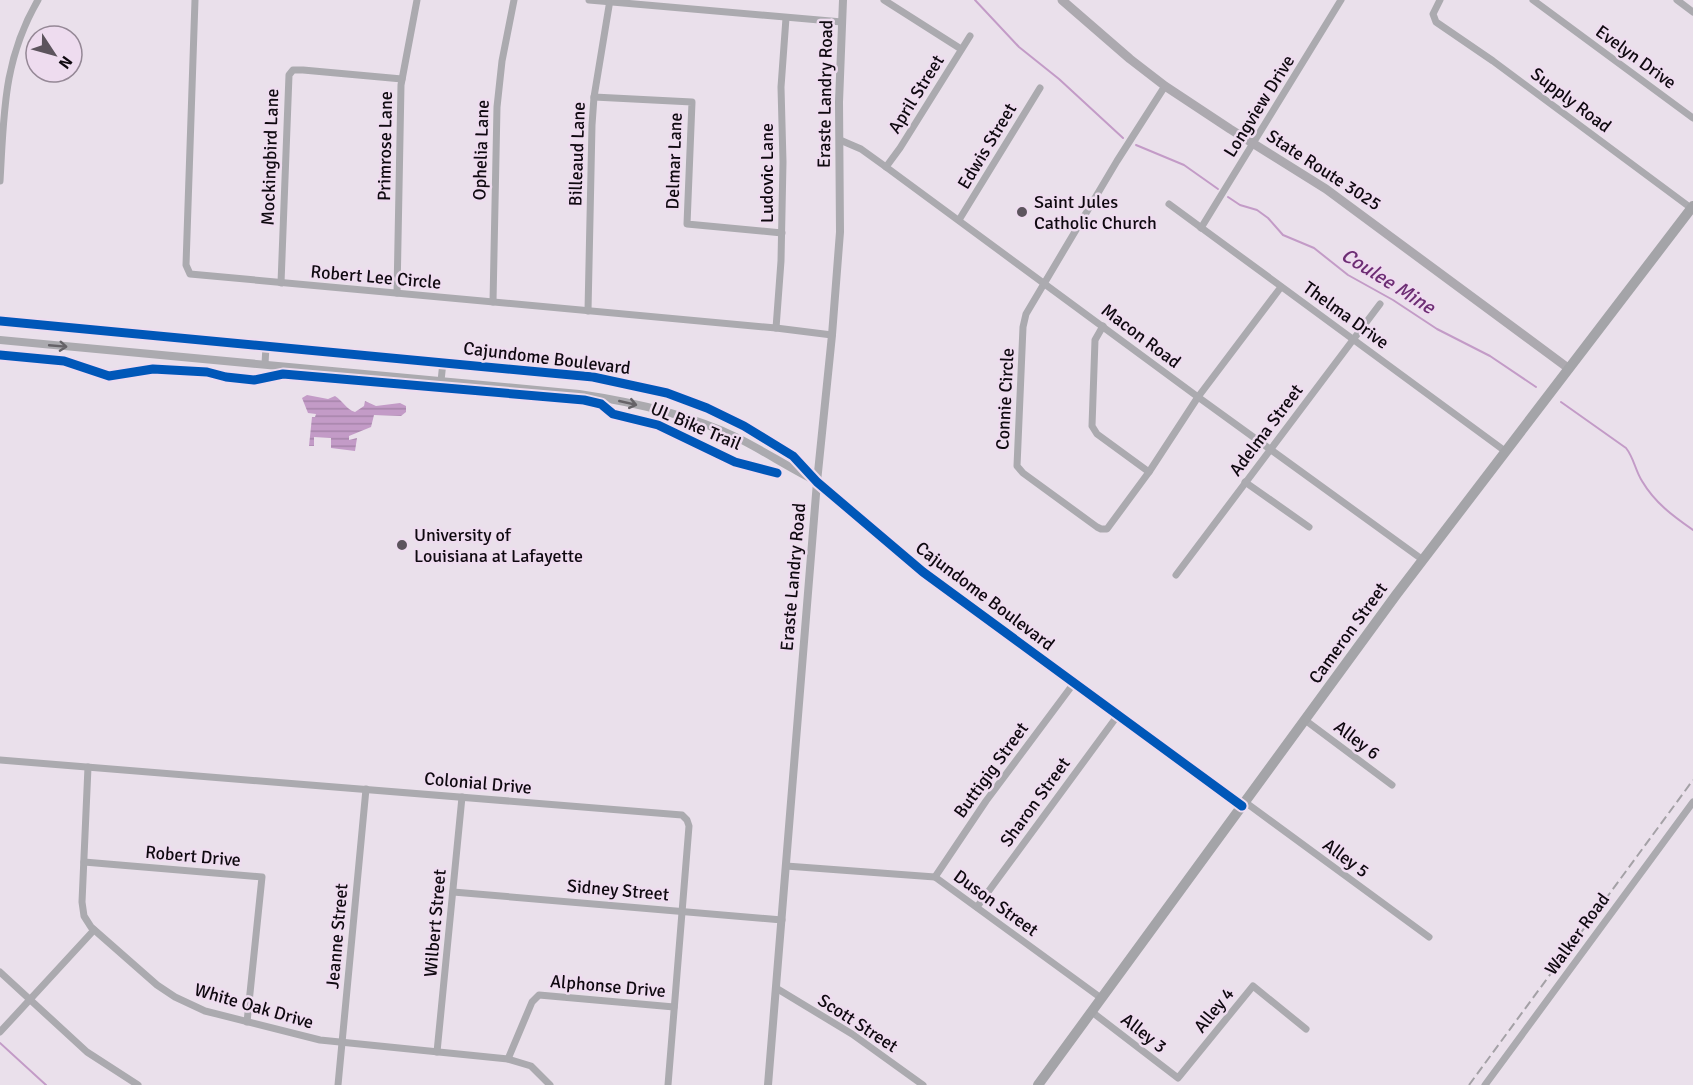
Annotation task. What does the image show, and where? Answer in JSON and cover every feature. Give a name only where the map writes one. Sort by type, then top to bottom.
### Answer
[{"type":"main road","name":"State Route 3025","points":[[1062,0],[1165,86],[1354,209],[1568,368]]},
{"type":"main road","name":"Cameron Street","points":[[1038,1085],[1423,560],[1692,207]]},
{"type":"street","points":[[0,181],[6,86],[23,28],[38,0]]},
{"type":"street","name":"Robert Lee Circle","points":[[195,0],[186,265],[187,270],[196,275],[832,335]]},
{"type":"street","name":"Primrose Lane","points":[[397,293],[402,79],[417,0]]},
{"type":"street","name":"Ophelia Lane","points":[[493,302],[497,106],[502,61],[514,0]]},
{"type":"street","points":[[589,0],[842,22]]},
{"type":"street","name":"Eraste Landry Road","points":[[768,1085],[817,482],[841,225],[839,90],[843,0]]},
{"type":"street","points":[[884,0],[961,49]]},
{"type":"street","name":"Longview Drive","points":[[1201,228],[1341,0]]},
{"type":"street","name":"Supply Road","points":[[1440,0],[1434,9],[1433,16],[1436,21],[1692,207]]},
{"type":"street","name":"Evelyn Drive","points":[[1533,0],[1693,118]]},
{"type":"street","points":[[1677,0],[1693,12]]},
{"type":"street","name":"Billeaud Lane","points":[[588,311],[592,125],[594,97],[610,1]]},
{"type":"street","name":"Ludovic Lane","points":[[776,328],[782,233],[781,87],[786,18]]},
{"type":"street","name":"April Street","points":[[886,167],[970,36]]},
{"type":"street","name":"Mockingbird Lane","points":[[281,283],[289,75],[297,69],[402,79]]},
{"type":"street","points":[[1044,283],[1165,86]]},
{"type":"street","name":"Edwis Street","points":[[958,220],[1040,88]]},
{"type":"street","name":"Delmar Lane","points":[[594,97],[692,102],[687,224],[782,233]]},
{"type":"street","name":"Macon Road","points":[[840,140],[861,149],[886,167],[1423,560]]},
{"type":"street","name":"Thelma Drive","points":[[1169,204],[1505,451]]},
{"type":"street","name":"Connie Circle","points":[[1044,283],[1024,320],[1017,466],[1023,473],[1097,527],[1105,530],[1112,524],[1149,472],[1198,397],[1281,287]]},
{"type":"street","name":"Adelma Street","points":[[1176,574],[1380,304]]},
{"type":"street","name":"Cajundome Boulevard","points":[[0,321],[593,377],[667,393],[707,408],[764,437],[799,460],[817,482],[923,572],[1244,804]]},
{"type":"street","points":[[1103,326],[1095,340],[1092,426],[1097,434],[1149,472]]},
{"type":"street","name":"Cajundome Boulevard","points":[[0,340],[579,394],[644,407],[697,421],[725,432],[817,482]]},
{"type":"street","points":[[265,364],[266,346]]},
{"type":"street","name":"Cajundome Boulevard","points":[[441,381],[442,362]]},
{"type":"street","points":[[1245,482],[1309,527]]},
{"type":"street","name":"Buttigig Street","points":[[935,877],[986,801],[1074,683]]},
{"type":"street","name":"Sharon Street","points":[[977,907],[1118,715]]},
{"type":"street","name":"Alley 6","points":[[1305,720],[1392,785]]},
{"type":"street","name":"Colonial Drive","points":[[0,760],[682,815],[689,826],[668,1085]]},
{"type":"street","name":"White Oak Drive","points":[[88,767],[83,909],[86,920],[94,930],[145,977],[175,997],[205,1011],[314,1039],[508,1059],[531,1066],[550,1085]]},
{"type":"street","name":"Jeanne Street","points":[[338,1085],[366,789]]},
{"type":"street","name":"Wilbert Street","points":[[437,1052],[462,797]]},
{"type":"street","name":"Walker Road","points":[[1485,1085],[1693,802]]},
{"type":"street","name":"Alley 5","points":[[1244,804],[1429,937]]},
{"type":"street","name":"Robert Drive","points":[[84,862],[262,877],[247,1022]]},
{"type":"street","name":"Duson Street","points":[[786,866],[935,877],[1101,998]]},
{"type":"street","name":"Sidney Street","points":[[453,892],[782,920]]},
{"type":"street","points":[[0,1032],[94,930]]},
{"type":"street","points":[[0,972],[87,1052],[138,1085]]},
{"type":"street","name":"Alley 4","points":[[1178,1078],[1253,987],[1306,1029]]},
{"type":"street","name":"Scott Street","points":[[776,988],[852,1034],[923,1085]]},
{"type":"street","name":"Alphonse Drive","points":[[508,1059],[532,1002],[539,995],[674,1007]]},
{"type":"street","name":"Alley 3","points":[[1092,1012],[1178,1078]]},
{"type":"shaded area","points":[[307,395],[328,399],[335,396],[355,412],[364,406],[365,401],[376,406],[400,403],[406,406],[406,412],[401,416],[374,415],[371,427],[349,436],[349,440],[357,438],[355,451],[331,448],[331,438],[314,437],[314,446],[309,446],[312,417],[316,414],[308,413],[302,398]]},
{"type":"waterway","name":"Coulee Mine","points":[[975,0],[1019,47],[1059,79],[1123,138]]},
{"type":"waterway","name":"Coulee Mine","points":[[1136,145],[1184,165],[1218,189]]},
{"type":"waterway","name":"Coulee Mine","points":[[1228,197],[1240,205],[1257,210],[1268,218],[1283,235],[1314,248],[1348,275],[1393,300],[1437,329],[1490,356],[1536,387]]},
{"type":"waterway","name":"Coulee Mine","points":[[1561,402],[1626,448],[1647,489],[1672,514],[1693,530]]},
{"type":"waterway","points":[[0,1043],[46,1085]]},
{"type":"railway","points":[[1469,1085],[1693,780]]},
{"type":"cycle path","name":"UL Bike Trail","points":[[0,321],[593,377],[667,393],[707,408],[744,426],[793,456],[817,482],[923,572],[1242,806]]},
{"type":"cycle path","name":"UL Bike Trail","points":[[0,355],[64,361],[109,376],[153,369],[207,372],[254,380],[283,374],[584,400],[601,404],[613,414],[658,425],[735,462],[777,473]]},
{"type":"place","name":"Saint Jules Catholic Church","points":[[1022,212]]},
{"type":"place","name":"University of Louisiana at Lafayette","points":[[402,545]]}]
